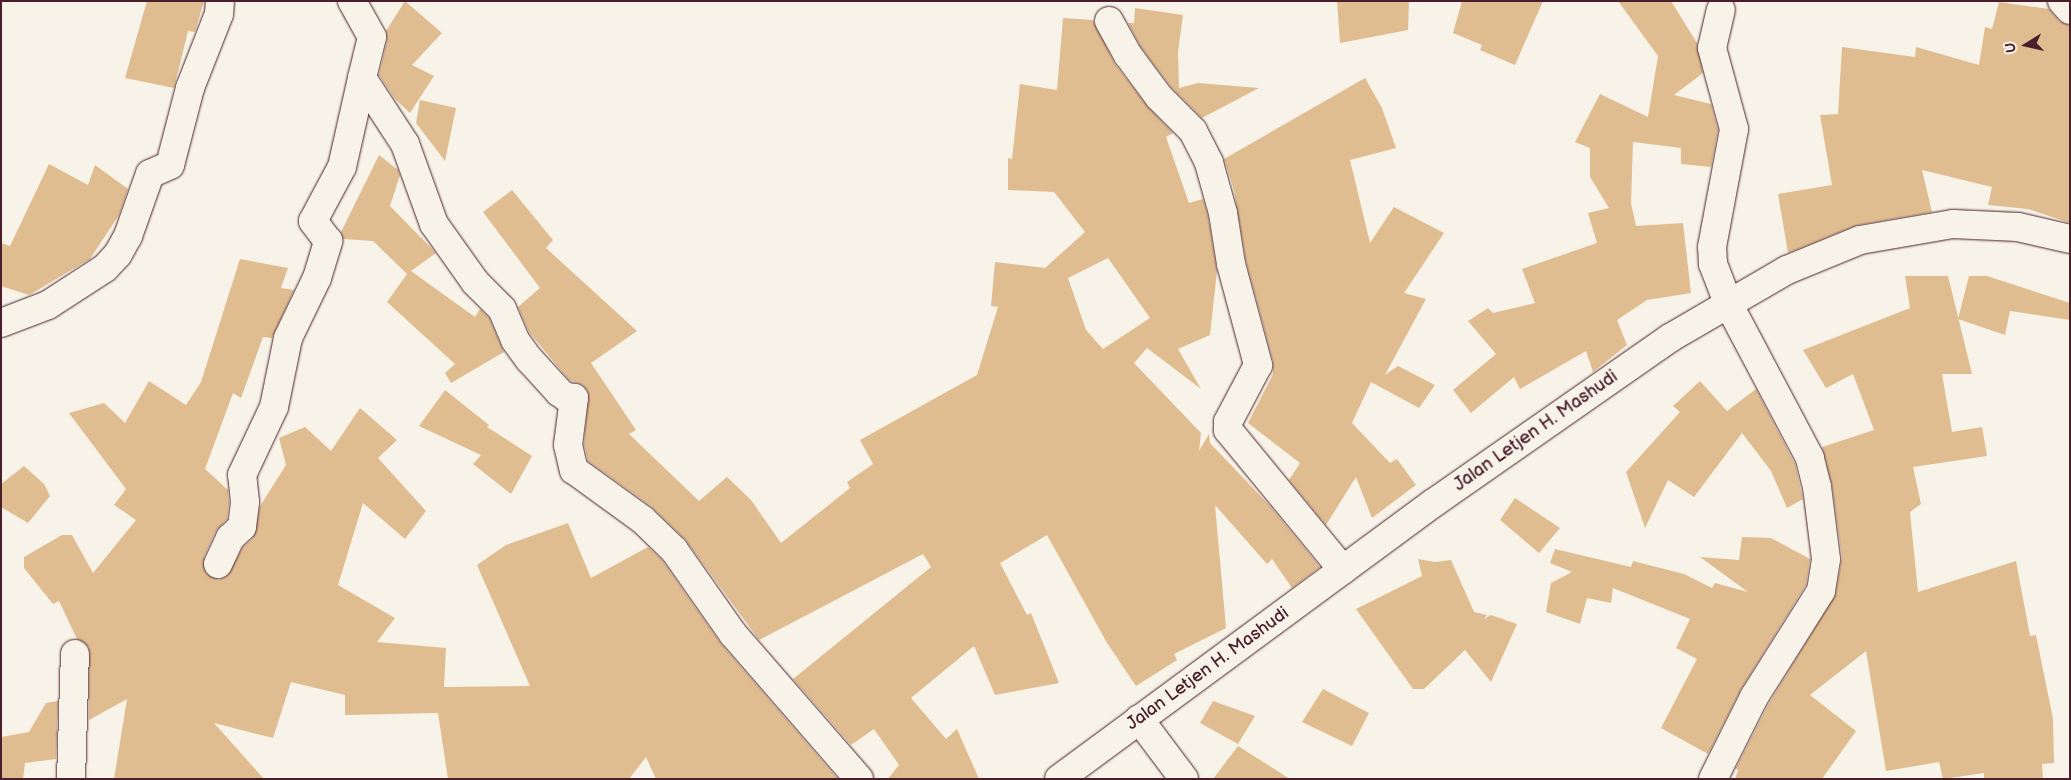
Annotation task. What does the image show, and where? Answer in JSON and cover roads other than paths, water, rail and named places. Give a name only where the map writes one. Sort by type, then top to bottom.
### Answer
[{"type":"street","points":[[1,323],[48,305],[105,268],[118,254],[128,236],[150,174],[170,165],[190,88],[219,14],[220,1]]},
{"type":"street","points":[[218,564],[230,538],[242,527],[245,502],[242,475],[274,407],[286,343],[317,278],[328,241],[313,221],[342,167],[372,38],[352,1]]},
{"type":"street","points":[[2062,1],[2070,10]]},
{"type":"street","points":[[1713,779],[1754,697],[1821,591],[1826,559],[1818,487],[1810,458],[1728,302],[1713,264],[1712,247],[1734,129],[1712,48],[1721,10]]},
{"type":"street","points":[[1109,21],[1128,55],[1159,97],[1193,131],[1209,163],[1258,365],[1228,422],[1228,430],[1344,570]]},
{"type":"street","points":[[362,78],[405,144],[434,224],[475,282],[502,309],[515,340],[529,359],[555,388],[566,397],[574,398],[568,445],[574,470],[643,520],[674,550],[733,634],[859,779]]},
{"type":"street","name":"Jalan Letjen H. Mashudi","points":[[1059,779],[1344,570],[1670,338],[1728,302],[1829,251],[1860,240],[1909,230],[1980,224],[2051,233],[2070,239]]},
{"type":"street","points":[[71,779],[75,654]]},
{"type":"street","points":[[1139,719],[1184,779]]}]
